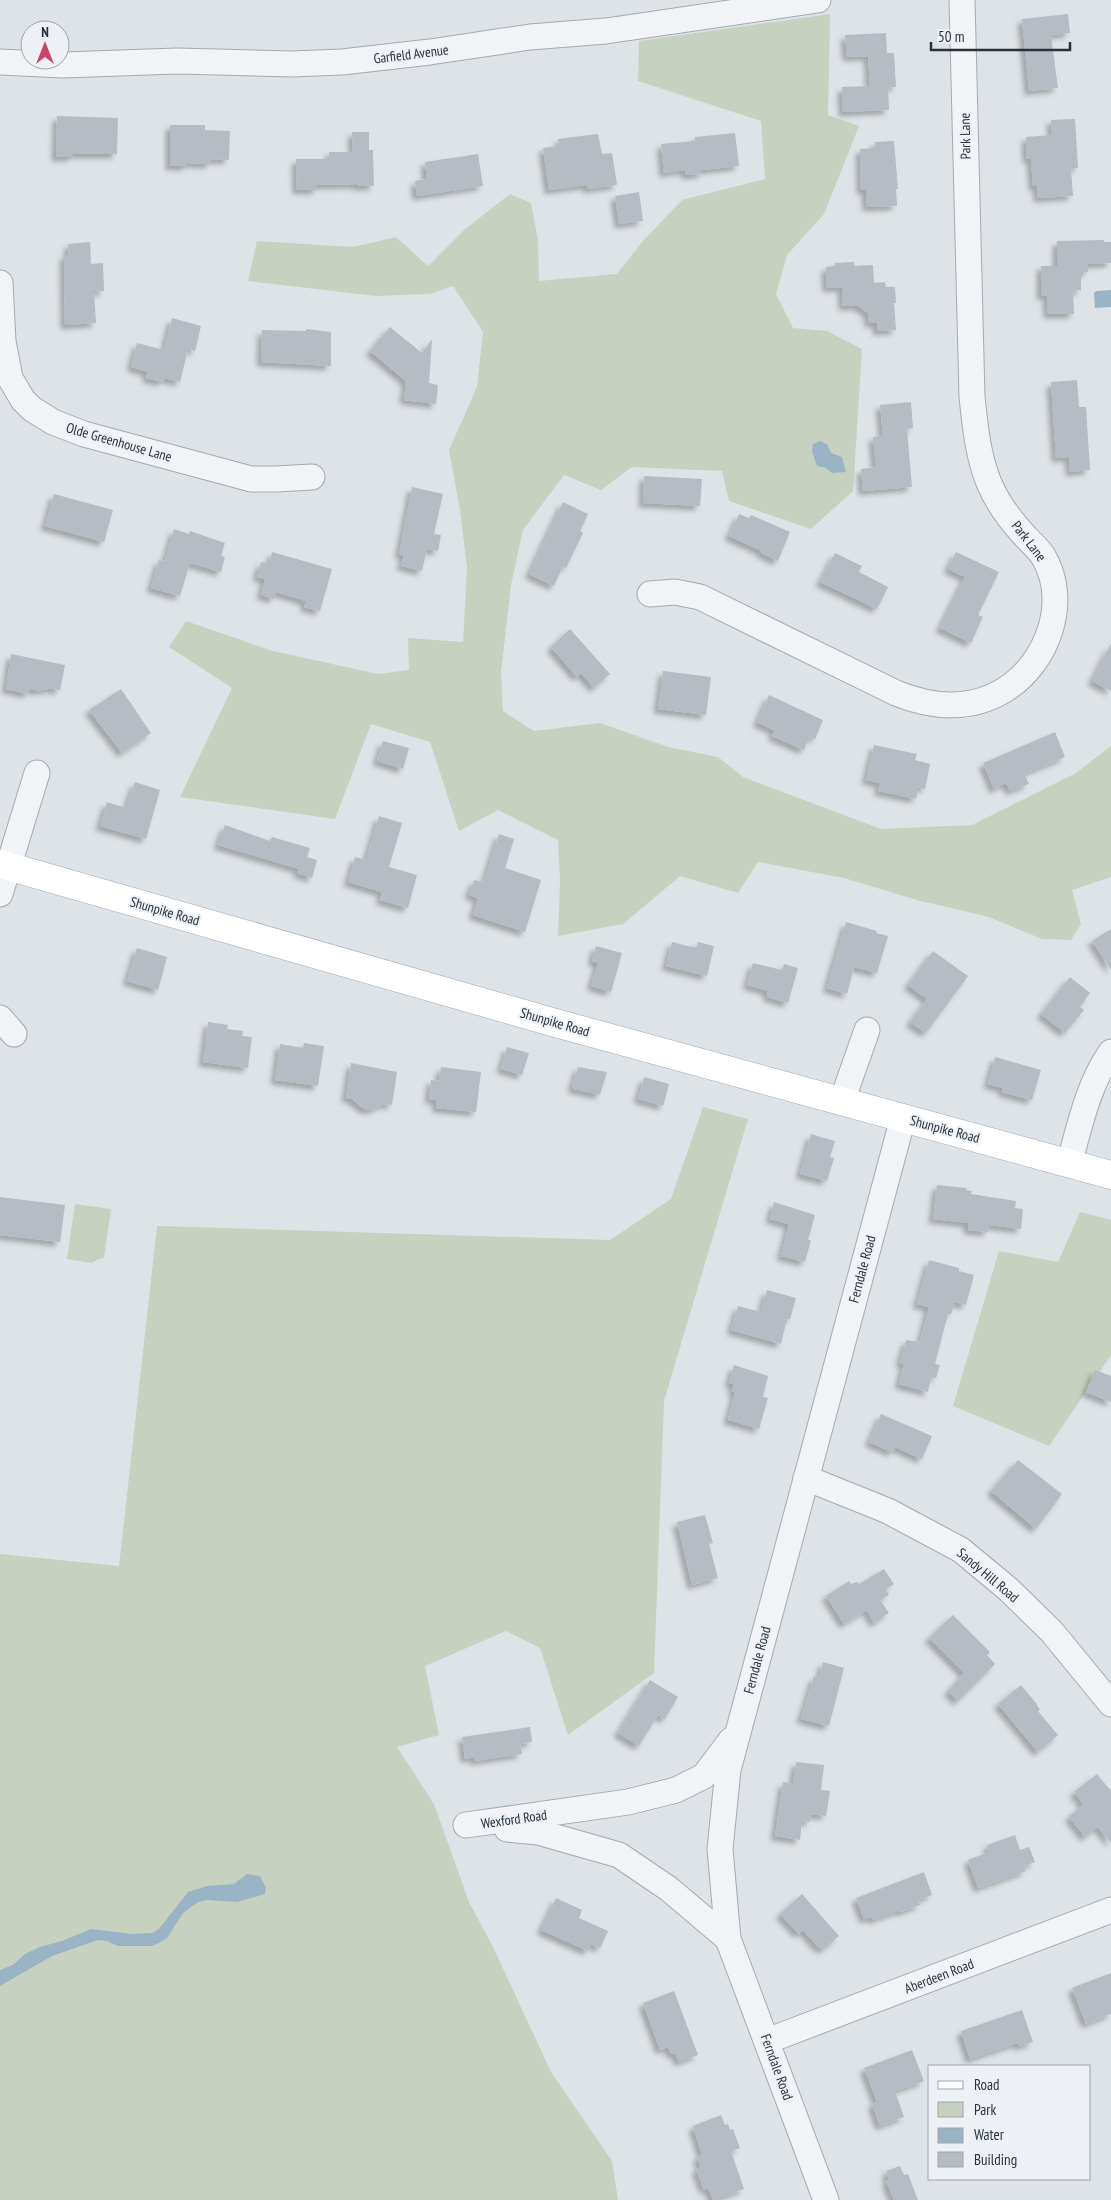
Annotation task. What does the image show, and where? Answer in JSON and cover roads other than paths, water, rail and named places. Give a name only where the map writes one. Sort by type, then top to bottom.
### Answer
[{"type":"main road","name":"Shunpike Road","points":[[5,865],[552,1022],[1111,1175]]},
{"type":"street","name":"Garfield Avenue","points":[[0,62],[63,65],[177,61],[291,64],[342,62],[430,52],[530,37],[606,31],[818,0]]},
{"type":"street","name":"Park Lane","points":[[650,594],[675,592],[700,597],[896,693],[935,704],[966,704],[996,695],[1017,681],[1034,662],[1047,640],[1055,603],[1052,578],[1042,555],[1008,514],[990,484],[976,435],[972,397],[962,0]]},
{"type":"street","name":"Olde Greenhouse Lane","points":[[0,283],[3,341],[10,378],[23,400],[32,409],[53,422],[84,434],[250,478],[276,480],[312,477]]},
{"type":"street","points":[[0,894],[5,865],[37,773]]},
{"type":"street","points":[[842,1101],[867,1030]]},
{"type":"street","points":[[1069,1164],[1085,1106],[1102,1065],[1111,1052]]},
{"type":"street","name":"Ferndale Road","points":[[826,2200],[728,1939],[720,1850],[728,1770],[903,1118]]},
{"type":"street","name":"Sandy Hill Road","points":[[806,1478],[888,1511],[961,1550],[1008,1589],[1052,1632],[1111,1704]]},
{"type":"street","name":"Wexford Road","points":[[728,1939],[669,1890],[619,1855],[538,1832],[466,1826],[628,1802],[676,1790],[704,1776],[738,1731]]},
{"type":"street","name":"Aberdeen Road","points":[[767,2041],[1111,1910]]},
{"type":"water","points":[[1111,290],[1111,307],[1095,308],[1094,293],[1096,291]]},
{"type":"water","points":[[820,441],[827,444],[831,453],[842,457],[846,472],[832,473],[826,468],[817,466],[812,451],[813,444]]},
{"type":"water","points":[[247,1874],[260,1876],[266,1888],[265,1894],[237,1902],[207,1900],[198,1902],[183,1913],[167,1938],[159,1943],[151,1946],[118,1946],[107,1941],[98,1940],[52,1956],[0,1986],[0,1970],[13,1965],[25,1954],[40,1947],[62,1941],[91,1929],[133,1934],[152,1933],[159,1929],[188,1892],[207,1886],[234,1884]]}]
